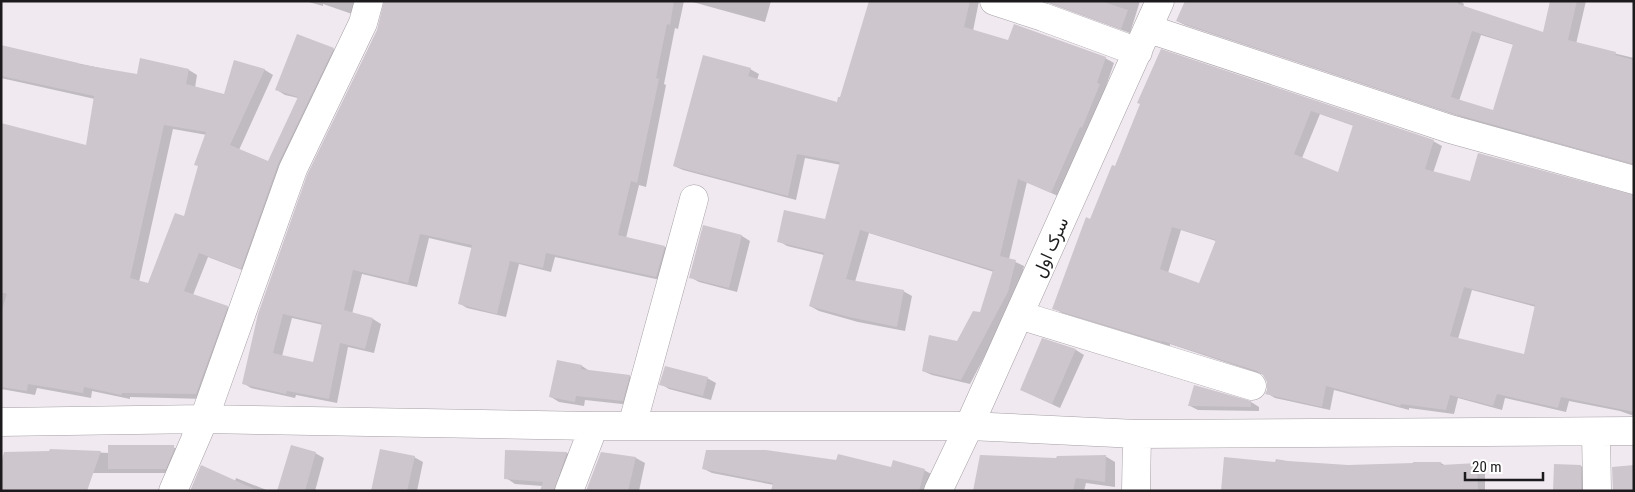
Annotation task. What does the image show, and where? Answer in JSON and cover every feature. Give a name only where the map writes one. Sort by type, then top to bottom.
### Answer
[{"type":"street","points":[[173,491],[204,419],[293,169],[362,23],[369,1]]},
{"type":"street","points":[[994,1],[1043,17],[1144,41],[1634,180]]},
{"type":"street","name":"سرک اول","points":[[938,491],[1144,41],[1160,1]]},
{"type":"street","points":[[632,426],[694,199]]},
{"type":"street","points":[[1019,315],[1252,386]]},
{"type":"street","points":[[1,422],[204,419],[594,426],[969,426],[1137,434],[1634,431]]},
{"type":"street","points":[[569,491],[594,426]]},
{"type":"street","points":[[1596,432],[1597,491]]},
{"type":"street","points":[[1136,491],[1137,434]]},
{"type":"building","points":[[384,1],[674,1],[670,25],[667,24],[656,78],[659,79],[637,183],[631,181],[618,235],[665,246],[656,277],[546,253],[543,268],[510,261],[497,314],[458,304],[472,245],[420,234],[408,283],[353,270],[344,310],[373,318],[365,349],[340,343],[329,399],[287,391],[286,394],[242,384],[258,314],[307,175],[377,30]],"holes":[[[283,314],[322,323],[313,362],[273,353]]]},
{"type":"building","points":[[869,1],[970,1],[964,27],[1008,40],[1014,24],[1106,57],[1097,83],[1100,84],[1082,128],[1080,127],[1051,193],[1018,179],[1000,256],[1016,260],[1008,292],[961,380],[922,371],[929,335],[957,341],[973,311],[980,312],[993,270],[860,230],[846,279],[904,290],[897,327],[809,306],[824,253],[777,242],[784,210],[825,219],[840,162],[797,154],[788,196],[673,166],[703,55],[751,68],[748,76],[837,102]]},
{"type":"building","points":[[1045,1],[1101,1],[1128,10],[1121,29]]},
{"type":"building","points":[[1185,1],[1458,1],[1458,4],[1543,32],[1550,1],[1577,1],[1568,40],[1616,52],[1615,55],[1634,60],[1634,164],[1455,114],[1176,21]],"holes":[[[1472,31],[1513,44],[1493,110],[1451,97]]]},
{"type":"building","points":[[297,34],[334,48],[278,164],[241,269],[199,253],[184,291],[228,306],[196,394],[122,393],[121,395],[84,387],[83,393],[28,384],[27,391],[1,387],[1,313],[7,294],[1,292],[1,123],[86,145],[94,96],[1,76],[1,45],[78,64],[137,74],[140,58],[189,69],[186,84],[224,94],[234,60],[265,69],[230,145],[268,161],[298,97],[275,90]],"holes":[[[164,125],[206,132],[194,165],[198,166],[184,216],[175,213],[148,283],[130,278]]]},
{"type":"building","points":[[1161,49],[1434,140],[1425,169],[1470,181],[1478,153],[1634,195],[1634,412],[1561,397],[1558,408],[1497,394],[1493,406],[1450,395],[1446,410],[1401,404],[1400,406],[1326,386],[1322,407],[1265,394],[1267,382],[1263,375],[1257,371],[1052,309],[1086,217],[1090,219],[1112,165],[1115,166],[1140,104],[1137,103]],"holes":[[[1311,111],[1353,125],[1338,172],[1294,154]],[[1172,227],[1216,240],[1199,283],[1160,269]],[[1464,287],[1535,305],[1524,354],[1450,336]]]},
{"type":"building","points":[[703,225],[742,235],[729,288],[689,278]]},
{"type":"building","points":[[1042,338],[1076,349],[1052,404],[1020,390]]},
{"type":"building","points":[[557,360],[582,365],[581,369],[630,375],[623,401],[576,396],[575,402],[549,397]]},
{"type":"building","points":[[665,366],[708,377],[703,396],[659,385]]},
{"type":"building","points":[[1194,385],[1251,401],[1251,407],[1188,406]]},
{"type":"building","points":[[108,445],[174,445],[174,450],[166,469],[108,469]]},
{"type":"building","points":[[291,445],[316,452],[305,491],[277,491]]},
{"type":"building","points":[[50,449],[101,451],[87,491],[1,491],[1,463],[4,452],[49,451]]},
{"type":"building","points":[[380,449],[415,456],[407,491],[371,491]]},
{"type":"building","points":[[505,450],[567,452],[554,491],[540,491],[543,482],[504,479]]},
{"type":"building","points":[[706,450],[766,450],[836,460],[838,454],[891,467],[893,460],[925,469],[919,491],[771,491],[773,483],[702,469]]},
{"type":"building","points":[[601,452],[636,457],[628,491],[586,491]]},
{"type":"building","points":[[980,455],[1056,458],[1057,456],[1106,455],[1105,482],[1076,478],[1073,491],[973,491]]},
{"type":"building","points":[[1224,457],[1275,462],[1276,459],[1348,465],[1413,462],[1441,462],[1441,465],[1477,463],[1478,491],[1221,491]]},
{"type":"building","points":[[1554,464],[1581,465],[1581,491],[1553,491]]},
{"type":"building","points":[[201,465],[259,491],[190,491]]},
{"type":"building","points":[[1634,465],[1634,491],[1613,491],[1612,467]]}]
